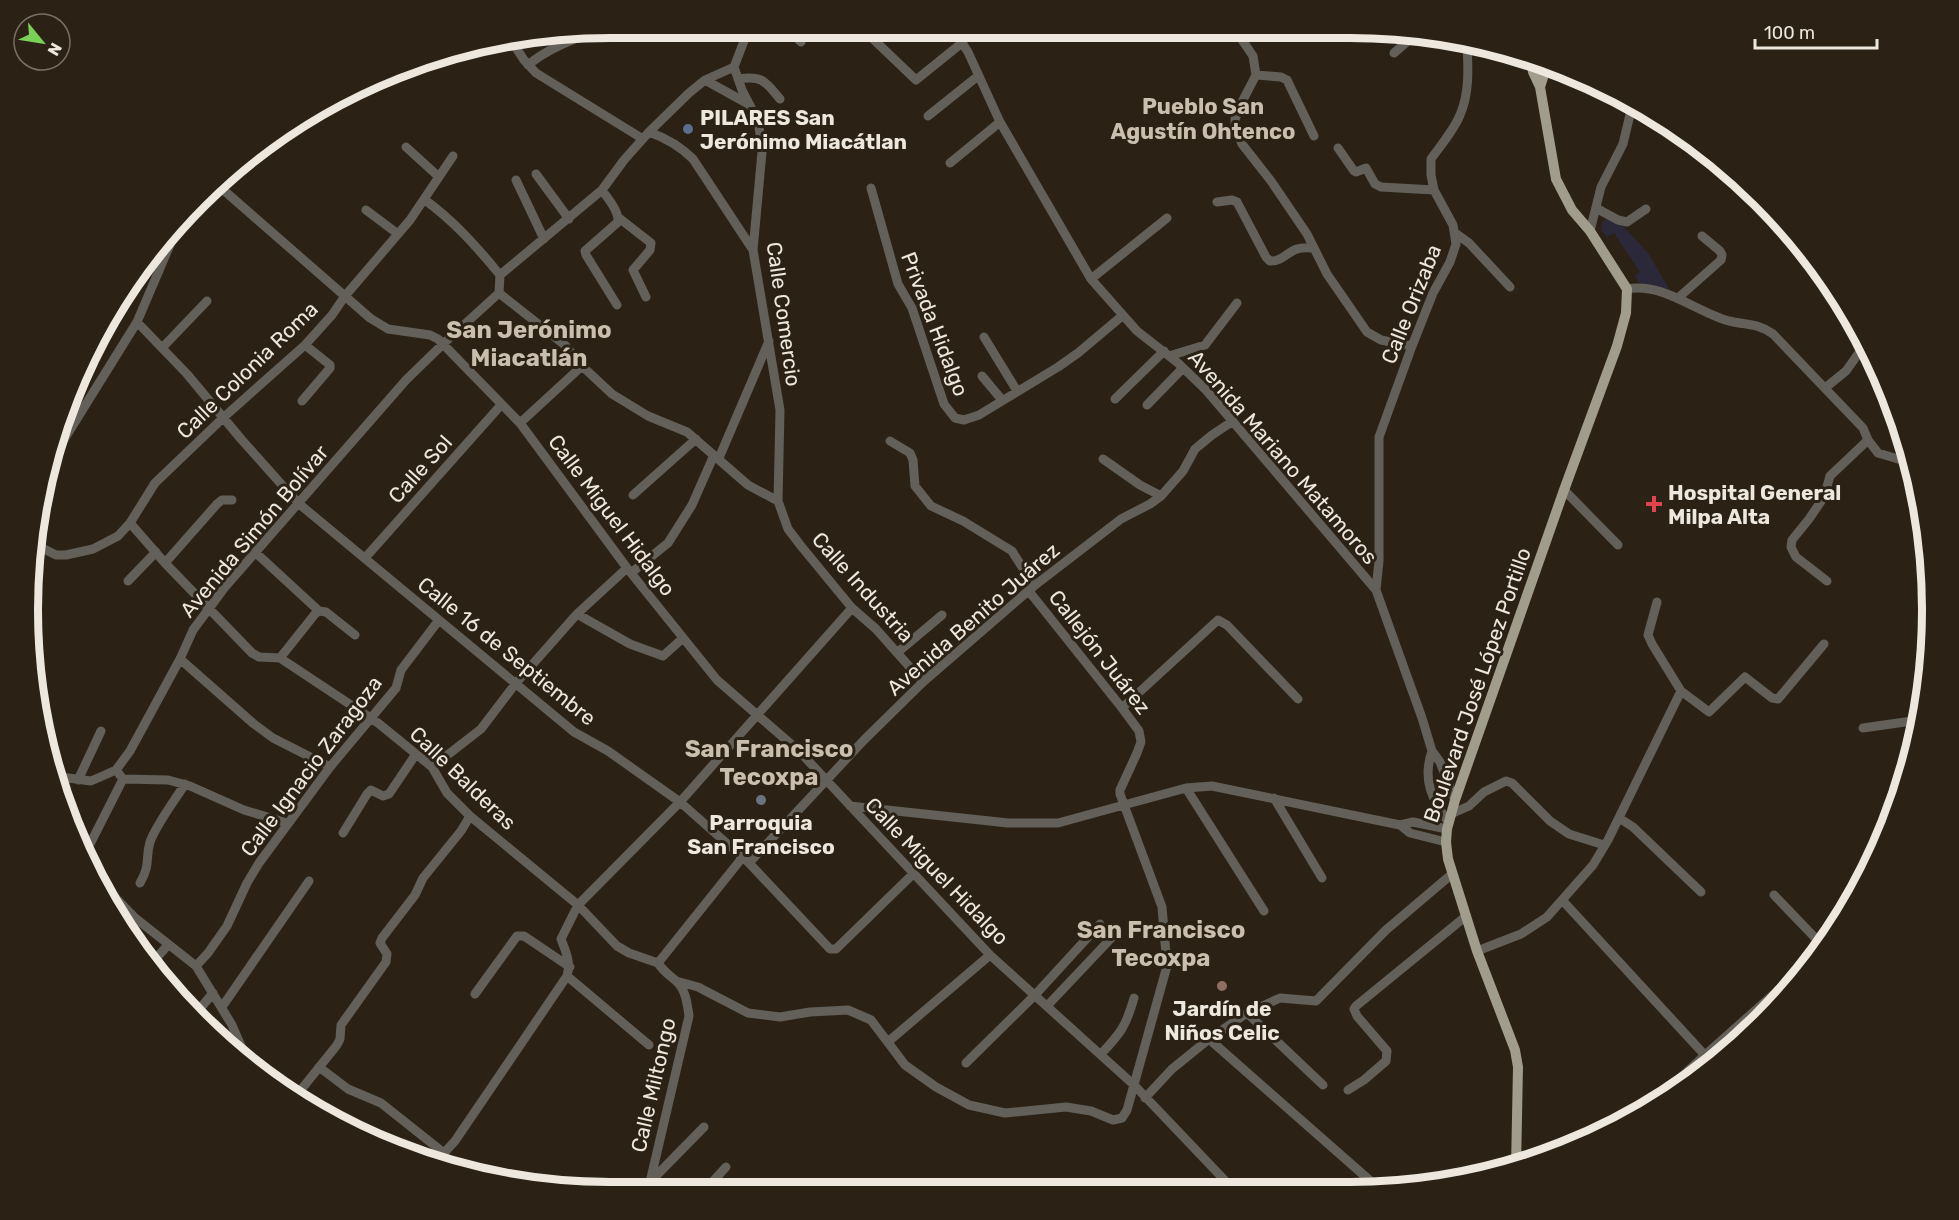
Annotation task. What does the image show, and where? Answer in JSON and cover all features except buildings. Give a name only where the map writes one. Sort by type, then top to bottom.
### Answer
[{"type":"main road","points":[[1532,68],[1540,87],[1556,179],[1572,210],[1590,231],[1627,289]]},
{"type":"main road","points":[[1540,87],[1545,72]]},
{"type":"main road","name":"Boulevard José López Portillo","points":[[1516,1157],[1518,1067],[1515,1050],[1465,917],[1448,859],[1446,842],[1455,800],[1617,346],[1626,313],[1627,289]]},
{"type":"street","points":[[500,275],[602,190],[624,160],[689,93],[705,80],[734,67],[745,38]]},
{"type":"street","points":[[797,38],[801,42]]},
{"type":"street","points":[[872,38],[914,78],[963,42]]},
{"type":"street","name":"Avenida Mariano Matamoros","points":[[960,38],[1000,122],[1091,279],[1137,332],[1166,353],[1206,390],[1376,590],[1432,751],[1440,762],[1455,800]]},
{"type":"street","points":[[1241,38],[1253,56],[1256,75],[1235,119],[1235,128],[1242,144],[1307,234],[1327,274],[1367,332],[1381,340],[1412,346]]},
{"type":"street","points":[[528,65],[555,46],[573,39]]},
{"type":"street","points":[[1394,53],[1408,41]]},
{"type":"street","points":[[515,46],[536,73],[646,136],[665,138],[684,149],[753,250]]},
{"type":"street","name":"Calle Orizaba","points":[[1376,590],[1379,561],[1379,437],[1433,293],[1454,254],[1455,233],[1434,190],[1431,159],[1460,117],[1466,97],[1467,50]]},
{"type":"street","name":"Calle Comercio","points":[[734,67],[758,121],[762,152],[753,250],[780,410],[778,501]]},
{"type":"street","points":[[1256,75],[1281,77],[1287,80],[1314,136]]},
{"type":"street","points":[[928,116],[978,76]]},
{"type":"street","points":[[738,79],[760,78],[780,99]]},
{"type":"street","points":[[705,80],[751,105]]},
{"type":"street","points":[[1590,231],[1601,187],[1623,144],[1631,112]]},
{"type":"street","points":[[950,163],[1000,122]]},
{"type":"street","points":[[406,147],[439,177]]},
{"type":"street","points":[[1338,148],[1354,171],[1366,168],[1375,184],[1381,187],[1434,190]]},
{"type":"street","name":"Calle Colonia Roma","points":[[41,548],[56,555],[81,552],[93,549],[118,536],[130,524],[155,483],[224,417],[305,345],[332,315],[345,296],[425,200],[453,156]]},
{"type":"street","points":[[536,174],[569,219]]},
{"type":"street","points":[[516,180],[544,239]]},
{"type":"street","name":"Privada Hidalgo","points":[[871,188],[898,284],[912,308],[945,404],[956,418],[964,420],[979,415],[1072,358],[1122,316]]},
{"type":"street","points":[[222,190],[370,318],[388,329],[430,335],[443,344]]},
{"type":"street","points":[[602,190],[619,218],[651,243],[650,250],[633,270],[646,297]]},
{"type":"street","points":[[425,200],[474,243],[500,275],[499,293],[566,346],[582,366],[612,394],[648,417],[678,426],[696,438],[748,485],[778,501]]},
{"type":"street","points":[[1217,202],[1232,200],[1236,202],[1270,261],[1276,261],[1294,249],[1312,248]]},
{"type":"street","points":[[1596,208],[1618,220],[1627,222],[1646,209]]},
{"type":"street","points":[[366,210],[398,234]]},
{"type":"street","points":[[617,305],[585,251],[615,226],[619,218]]},
{"type":"street","points":[[1091,279],[1167,218]]},
{"type":"street","points":[[1455,233],[1469,243],[1510,287]]},
{"type":"street","points":[[1678,298],[1721,260],[1720,251],[1702,236]]},
{"type":"street","points":[[64,440],[137,322],[170,245]]},
{"type":"street","points":[[1627,289],[1636,287],[1660,292],[1729,321],[1763,327],[1773,334],[1863,428],[1868,440],[1878,453],[1901,459]]},
{"type":"street","name":"Avenida Simón Bolívar","points":[[116,770],[130,751],[194,630],[210,608],[255,552],[392,396],[443,344],[499,293]]},
{"type":"street","points":[[162,348],[207,301]]},
{"type":"street","points":[[1115,399],[1166,353],[1204,345],[1237,303]]},
{"type":"street","name":"Calle 16 de Septiembre","points":[[137,322],[224,417],[298,503],[574,732],[608,751],[680,802],[745,860],[830,949],[836,949],[913,874]]},
{"type":"street","points":[[984,337],[1017,391]]},
{"type":"street","points":[[432,767],[481,729],[516,683],[577,614],[629,570],[668,543],[692,505],[717,456],[769,340]]},
{"type":"street","name":"Calle Miguel Hidalgo","points":[[443,344],[520,423],[629,570],[717,680],[799,751],[990,955],[1134,1085],[1226,1182]]},
{"type":"street","points":[[302,401],[330,368],[330,365],[305,345]]},
{"type":"street","points":[[1825,388],[1846,371],[1859,352]]},
{"type":"street","points":[[520,423],[582,366]]},
{"type":"street","points":[[1148,405],[1183,368]]},
{"type":"street","points":[[982,376],[1002,400]]},
{"type":"street","name":"Calle Sol","points":[[365,558],[501,405]]},
{"type":"street","name":"Avenida Benito Juárez","points":[[658,963],[745,860],[923,682],[1031,588],[1121,519],[1161,496],[1183,471],[1195,449],[1233,421]]},
{"type":"street","points":[[633,495],[696,438]]},
{"type":"street","points":[[1827,581],[1796,557],[1791,547],[1792,540],[1824,497],[1830,476],[1868,440]]},
{"type":"street","name":"Callejón Juárez","points":[[890,441],[910,453],[913,460],[915,486],[931,506],[963,521],[1012,551],[1031,588],[1139,731],[1141,742],[1120,790],[1123,805]]},
{"type":"street","points":[[1103,459],[1140,485],[1161,496]]},
{"type":"street","points":[[1564,490],[1618,545]]},
{"type":"street","points":[[165,562],[217,504],[222,500],[232,500]]},
{"type":"street","name":"Calle Industria","points":[[778,501],[788,529],[852,608],[876,629],[923,682]]},
{"type":"street","name":"Calle Balderas","points":[[130,524],[252,653],[259,657],[280,658],[378,723],[432,767],[447,793],[470,816],[578,905],[617,946],[658,963]]},
{"type":"street","points":[[128,581],[156,552]]},
{"type":"street","points":[[255,552],[320,611],[326,612],[355,635]]},
{"type":"street","points":[[1658,602],[1648,635],[1652,644],[1681,690],[1709,712],[1745,677],[1773,698],[1778,699],[1824,644]]},
{"type":"street","points":[[438,1156],[444,1153],[462,1131],[569,972],[567,952],[561,939],[578,905],[680,802],[852,608]]},
{"type":"street","points":[[280,658],[315,614],[320,611]]},
{"type":"street","points":[[577,614],[630,644],[663,656],[683,638]]},
{"type":"street","points":[[898,652],[942,615]]},
{"type":"street","name":"Calle Ignacio Zaragoza","points":[[196,966],[208,954],[227,926],[252,874],[287,823],[396,688],[401,670],[439,620]]},
{"type":"street","points":[[1122,708],[1218,620],[1227,625],[1298,699]]},
{"type":"street","points":[[180,659],[273,738],[330,767]]},
{"type":"street","points":[[1477,951],[1521,934],[1547,917],[1593,865],[1619,818],[1681,690]]},
{"type":"street","points":[[1863,729],[1910,721]]},
{"type":"street","points":[[78,780],[101,731]]},
{"type":"street","name":"Avenida Mariano Matamoros","points":[[1432,751],[1428,763],[1429,788],[1435,804],[1449,822]]},
{"type":"street","points":[[343,833],[367,794],[371,790],[383,796],[389,794],[416,754]]},
{"type":"street","points":[[63,778],[91,781],[116,770],[123,779]]},
{"type":"street","points":[[123,779],[168,780],[185,784],[244,810],[287,823]]},
{"type":"street","points":[[89,846],[123,779]]},
{"type":"street","points":[[850,806],[1008,823],[1058,823],[1186,788],[1212,786],[1400,825],[1413,822],[1449,822],[1484,792],[1506,781],[1512,783],[1550,821],[1569,834],[1604,845]]},
{"type":"street","points":[[140,883],[147,871],[149,844],[153,835],[185,784]]},
{"type":"street","points":[[1186,788],[1264,911]]},
{"type":"street","points":[[1274,798],[1322,878]]},
{"type":"street","points":[[676,981],[698,987],[748,1013],[780,1017],[810,1012],[848,1010],[871,1020],[905,1065],[936,1087],[969,1105],[1005,1113],[1066,1107],[1091,1111],[1113,1120],[1122,1118],[1127,1110],[1167,966],[1162,908],[1123,805]]},
{"type":"street","points":[[300,1091],[337,1045],[341,1025],[386,962],[387,954],[380,943],[382,938],[415,894],[423,878],[461,831],[470,816]]},
{"type":"street","points":[[1619,818],[1633,827],[1701,892]]},
{"type":"street","points":[[1400,825],[1410,833],[1446,842]]},
{"type":"street","points":[[1145,1098],[1172,1070],[1209,1039],[1246,1013],[1280,998],[1316,1001],[1386,930],[1452,874]]},
{"type":"street","points":[[222,1007],[309,881]]},
{"type":"street","points":[[1774,895],[1817,940]]},
{"type":"street","points":[[115,897],[134,917],[196,966],[222,1007],[242,1047]]},
{"type":"street","points":[[1563,901],[1705,1055]]},
{"type":"street","points":[[130,921],[134,917]]},
{"type":"street","points":[[1348,1090],[1386,1061],[1387,1051],[1357,1016],[1354,1009],[1356,1006],[1465,917]]},
{"type":"street","points":[[966,1063],[1035,995],[1100,924]]},
{"type":"street","points":[[1047,1006],[1118,931]]},
{"type":"street","points":[[475,994],[517,936],[524,936],[569,972],[650,1045]]},
{"type":"street","points":[[156,959],[168,945]]},
{"type":"street","points":[[889,1041],[990,955]]},
{"type":"street","name":"Calle Miltongo","points":[[651,1182],[689,1016],[683,990],[676,981],[665,974],[658,963]]},
{"type":"street","points":[[200,1009],[213,993]]},
{"type":"street","points":[[1101,1054],[1126,1024],[1134,998]]},
{"type":"street","points":[[1686,1072],[1769,999]]},
{"type":"street","points":[[1246,1013],[1323,1085]]},
{"type":"street","points":[[1209,1039],[1371,1181]]},
{"type":"street","points":[[320,1068],[348,1089],[381,1102],[444,1153]]},
{"type":"street","points":[[653,1182],[704,1127]]},
{"type":"street","points":[[712,1182],[726,1167]]},
{"type":"shaded area","points":[[1610,217],[1624,227],[1649,254],[1669,289],[1640,284],[1635,276],[1640,272],[1614,233],[1606,237],[1601,229],[1602,222]]},
{"type":"place","name":"PILARES San Jerónimo Miacátlan","points":[[688,129]]},
{"type":"place","name":"Hospital General Milpa Alta","points":[[1654,504]]},
{"type":"place","name":"Parroquia San Francisco","points":[[761,800]]},
{"type":"place","name":"Jardín de Niños Celic","points":[[1222,986]]},
{"type":"district","name":"Pueblo San Agustín Ohtenco","points":[[1203,118]]},
{"type":"district","name":"San Jerónimo Miacatlán","points":[[529,344]]},
{"type":"district","name":"San Francisco Tecoxpa","points":[[769,763]]},
{"type":"district","name":"San Francisco Tecoxpa","points":[[1161,944]]}]
